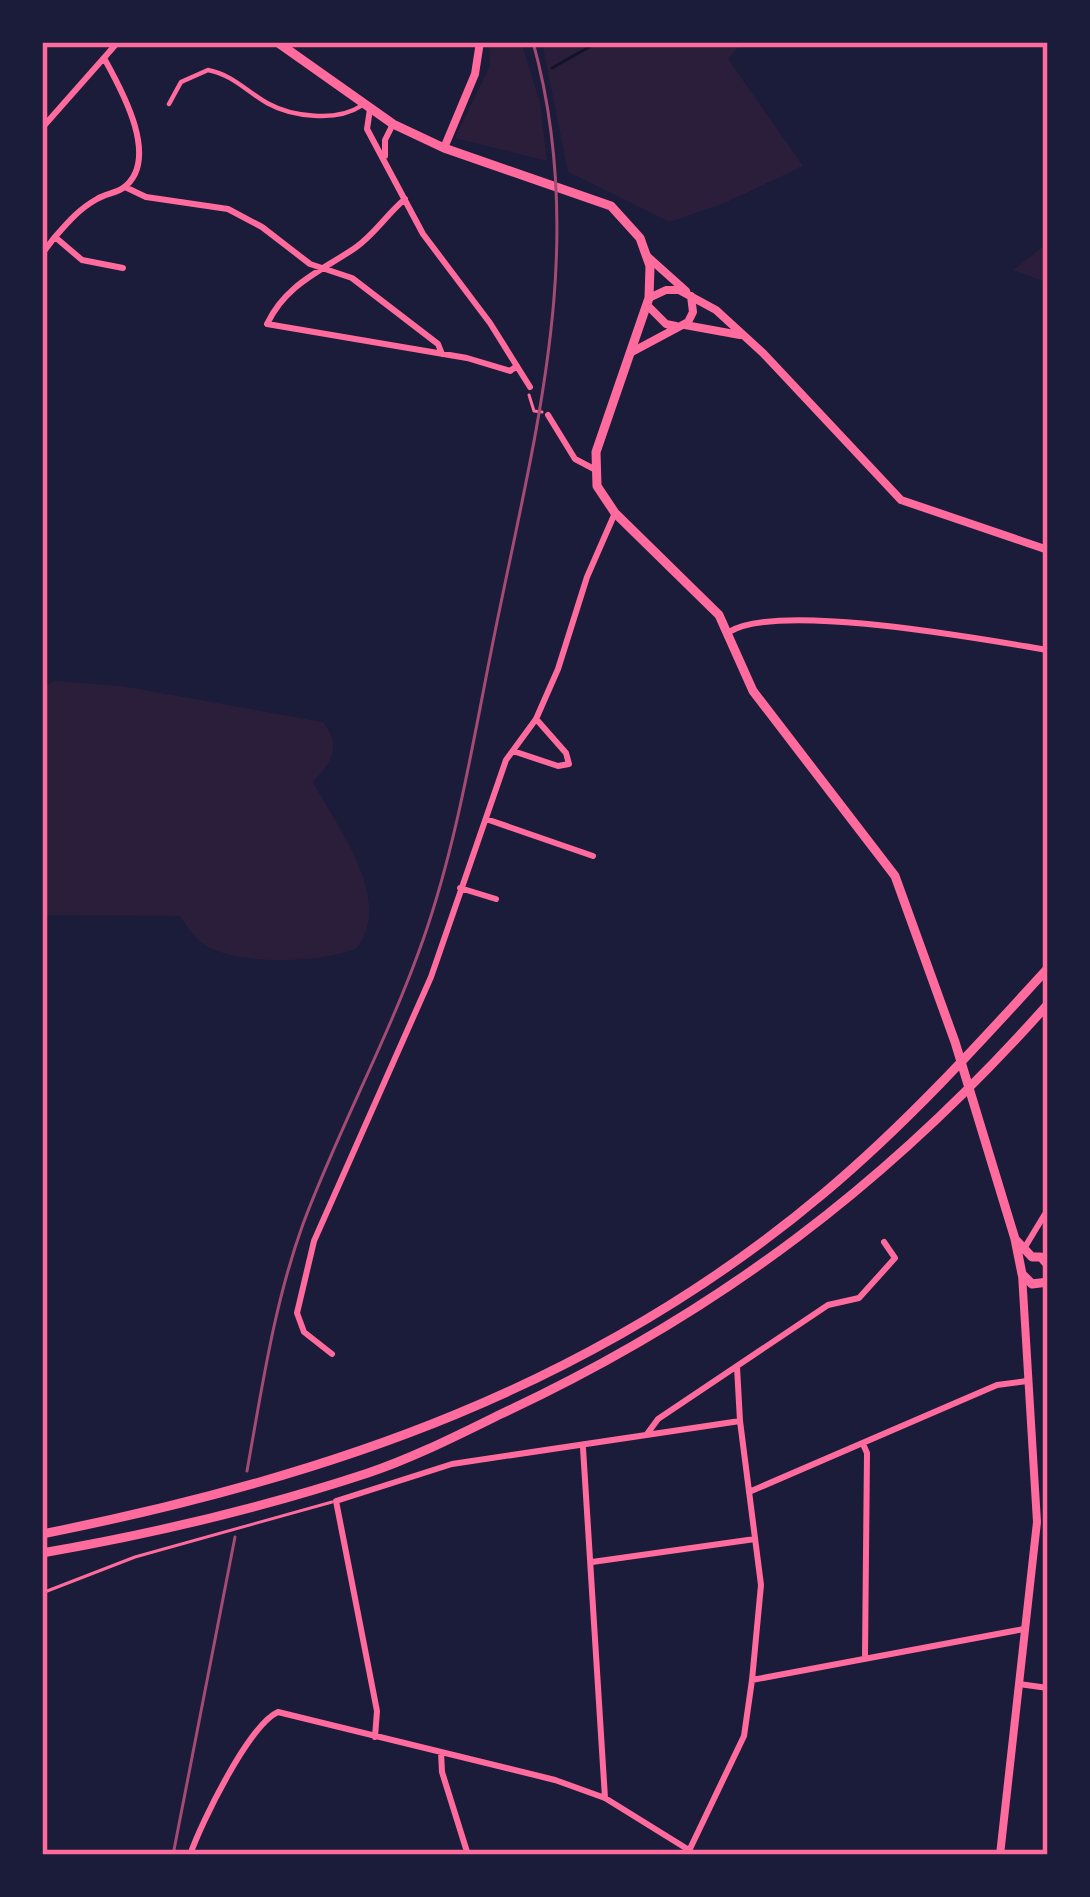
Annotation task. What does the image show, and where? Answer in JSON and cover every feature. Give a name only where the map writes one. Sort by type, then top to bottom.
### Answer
[{"type":"main road","points":[[277,42],[392,124],[444,148],[611,206],[633,226],[647,256],[648,302],[596,452],[594,469],[601,494],[693,586],[729,632],[753,691],[885,861],[903,891],[955,1042],[1022,1270],[1028,1282],[1043,1281]]},
{"type":"main road","points":[[42,1534],[152,1512],[310,1470],[420,1432],[512,1393],[723,1270],[825,1193],[940,1084],[1048,968]]},
{"type":"main road","points":[[42,1556],[141,1536],[372,1472],[557,1388],[670,1327],[758,1270],[854,1193],[953,1105],[1048,1004]]},
{"type":"main road","points":[[1015,1239],[1048,1264]]},
{"type":"main road","points":[[1022,1270],[1029,1252]]},
{"type":"street","points":[[42,128],[118,42]]},
{"type":"street","points":[[444,148],[476,74],[480,42]]},
{"type":"street","points":[[42,254],[74,214],[100,196],[125,187],[137,167],[136,129],[104,58]]},
{"type":"street","points":[[169,104],[181,82],[208,70],[294,113],[349,114],[367,107],[368,129],[423,234],[490,323],[530,387]]},
{"type":"street","points":[[386,160],[385,140],[392,124]]},
{"type":"street","points":[[125,187],[146,196],[228,209],[262,226],[310,264],[352,278],[438,344],[442,354]]},
{"type":"street","points":[[405,199],[355,248],[321,267],[275,308],[267,324],[442,354],[510,371],[517,366]]},
{"type":"street","points":[[55,237],[82,260],[123,268]]},
{"type":"street","points":[[647,256],[763,352],[901,500],[1048,550]]},
{"type":"street","points":[[689,294],[669,289],[648,302],[666,324],[742,335]]},
{"type":"street","points":[[628,354],[681,325],[693,313],[689,294]]},
{"type":"street","points":[[548,415],[575,459],[594,469]]},
{"type":"street","points":[[332,1354],[299,1323],[304,1276],[337,1181],[430,977],[506,760],[536,718],[558,669],[587,577],[615,513]]},
{"type":"street","points":[[729,632],[758,622],[894,626],[1048,650]]},
{"type":"street","points":[[513,751],[558,766],[569,764],[566,753],[536,718]]},
{"type":"street","points":[[486,819],[593,856]]},
{"type":"street","points":[[460,888],[496,899]]},
{"type":"street","points":[[1029,1252],[1027,1239],[1048,1210]]},
{"type":"street","points":[[647,1434],[658,1419],[828,1306],[859,1298],[895,1258],[884,1242]]},
{"type":"street","points":[[1000,1855],[1037,1522],[1022,1270]]},
{"type":"street","points":[[1022,1295],[1043,1281]]},
{"type":"street","points":[[190,1855],[265,1718],[278,1712],[555,1780],[605,1798],[691,1853],[744,1736],[761,1585],[737,1367]]},
{"type":"street","points":[[749,1492],[997,1385],[1027,1381]]},
{"type":"street","points":[[375,1737],[377,1712],[336,1501],[452,1464],[740,1421]]},
{"type":"street","points":[[863,1444],[867,1453],[865,1657]]},
{"type":"street","points":[[583,1448],[605,1798]]},
{"type":"street","points":[[591,1562],[755,1539]]},
{"type":"street","points":[[752,1679],[1024,1629]]},
{"type":"street","points":[[1019,1684],[1048,1688]]},
{"type":"street","points":[[441,1753],[442,1772],[468,1855]]},
{"type":"lane","points":[[42,1593],[135,1557],[336,1501]]},
{"type":"path","points":[[530,387],[534,411],[543,412],[542,419],[548,415]]},
{"type":"shaded area","points":[[489,42],[521,42],[540,102],[547,161],[455,138],[490,66]]},
{"type":"shaded area","points":[[542,42],[743,42],[728,59],[803,166],[727,202],[670,222],[568,172]]},
{"type":"shaded area","points":[[1048,243],[1048,283],[1013,270]]},
{"type":"shaded area","points":[[55,681],[122,686],[323,722],[332,738],[332,754],[313,782],[366,886],[367,929],[357,948],[302,959],[258,959],[205,945],[180,916],[42,915],[42,687]]},
{"type":"waterway","points":[[552,68],[598,42]]},
{"type":"railway","points":[[247,1471],[293,1254],[410,976],[446,864],[526,484],[550,338],[556,265],[549,117],[533,42]]},
{"type":"railway","points":[[173,1855],[235,1537]]}]
